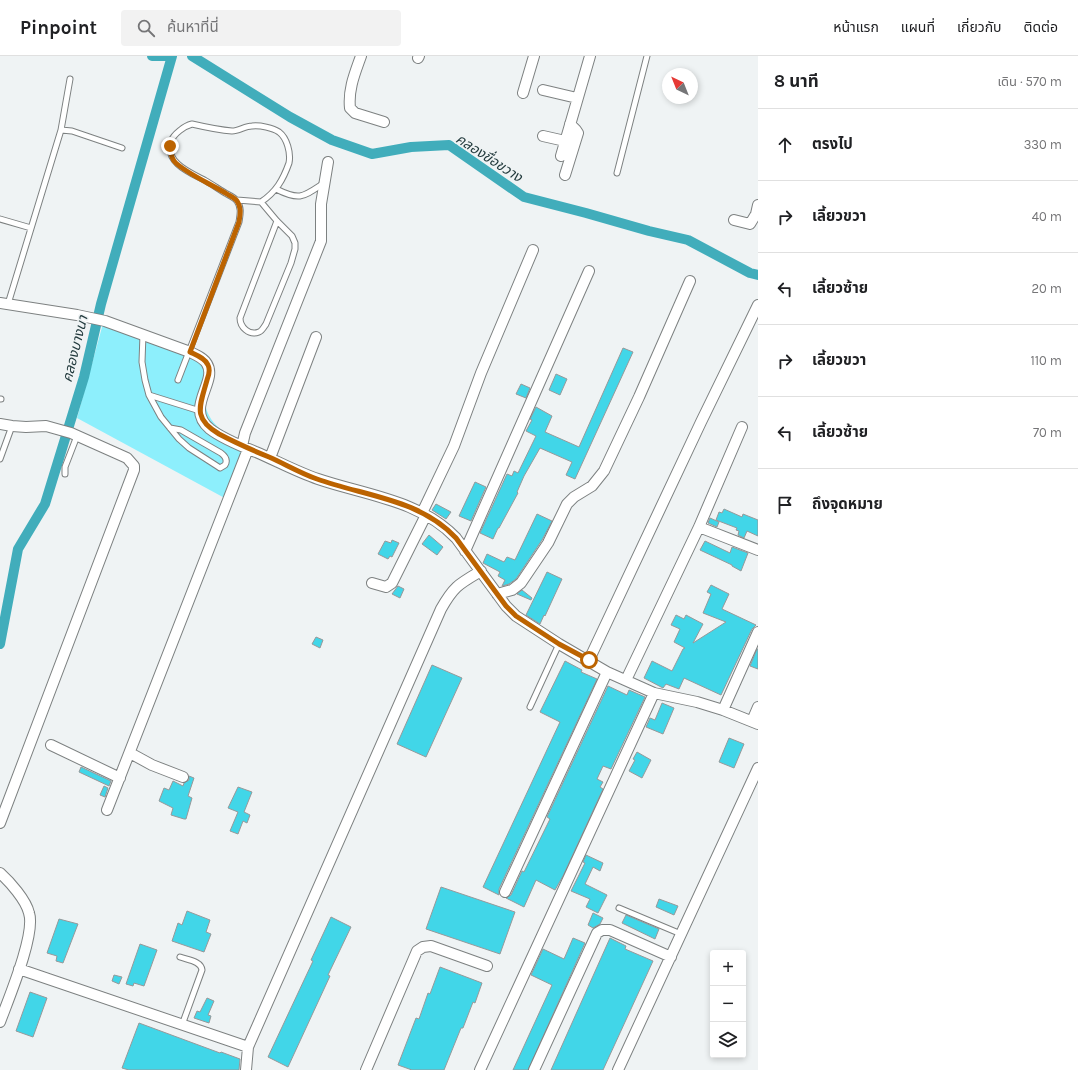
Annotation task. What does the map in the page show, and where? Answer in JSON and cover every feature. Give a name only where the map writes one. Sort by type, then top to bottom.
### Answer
[{"type":"street","points":[[361,56],[351,87],[350,108],[355,113],[384,122]]},
{"type":"street","points":[[523,93],[534,56]]},
{"type":"street","points":[[561,156],[590,56]]},
{"type":"street","points":[[543,90],[577,98]]},
{"type":"street","points":[[565,175],[578,133],[570,124]]},
{"type":"street","points":[[543,136],[565,141]]},
{"type":"street","points":[[107,810],[130,753],[245,447],[245,433],[321,241],[321,204],[326,182],[328,162]]},
{"type":"street","points":[[734,220],[750,224],[756,214],[758,205]]},
{"type":"street","points":[[372,583],[386,587],[392,583],[454,446],[481,373],[533,250]]},
{"type":"street","points":[[465,551],[589,270]]},
{"type":"street","points":[[497,594],[512,590],[521,583],[548,543],[567,504],[578,494],[592,486],[604,471],[639,398],[690,281]]},
{"type":"street","points":[[4,303],[105,321],[190,352],[205,361],[208,365],[209,375],[201,402],[200,412],[201,418],[210,429],[245,447],[317,479],[393,501],[424,514],[448,530],[481,571],[506,606],[516,616],[559,644],[589,660],[607,672],[654,693],[697,702],[755,722],[758,707]]},
{"type":"street","points":[[589,660],[697,429],[754,325],[758,305]]},
{"type":"street","points":[[270,458],[316,337]]},
{"type":"street","points":[[0,424],[26,428],[46,426],[74,434],[128,458],[134,466],[134,470],[0,823]]},
{"type":"street","points":[[626,680],[699,527],[742,427]]},
{"type":"street","points":[[699,527],[758,550]]},
{"type":"street","points":[[246,1070],[248,1047],[441,609],[456,585],[481,571]]},
{"type":"street","points":[[723,710],[758,632]]},
{"type":"street","points":[[506,892],[607,672]]},
{"type":"street","points":[[480,1070],[654,693]]},
{"type":"street","points":[[51,745],[120,778]]},
{"type":"street","points":[[130,753],[152,765],[183,777]]},
{"type":"street","points":[[618,1070],[758,768]]},
{"type":"street","points":[[0,873],[12,884],[30,914],[29,936],[0,1022]]},
{"type":"street","points":[[534,1070],[597,933],[602,930],[610,930],[671,956]]},
{"type":"street","points":[[366,1070],[417,952],[423,946],[431,946],[487,966]]},
{"type":"street","points":[[19,969],[248,1047]]},
{"type":"lane","points":[[617,173],[647,56]]},
{"type":"lane","points":[[4,303],[31,228],[61,130],[70,79]]},
{"type":"lane","points":[[192,124],[233,131],[253,125],[279,132],[286,142],[290,159],[285,175],[276,189],[261,202],[237,200],[181,168],[170,154],[172,138],[177,133],[188,125],[192,124]]},
{"type":"lane","points":[[61,130],[72,131],[122,148]]},
{"type":"lane","points":[[276,189],[290,196],[298,197],[305,195],[326,182]]},
{"type":"lane","points":[[178,380],[239,222],[240,213],[237,200]]},
{"type":"lane","points":[[261,202],[277,222],[292,236],[295,243],[295,249],[291,263],[266,324],[258,333],[251,332],[243,328],[240,318],[277,222]]},
{"type":"lane","points":[[0,219],[31,228]]},
{"type":"lane","points":[[143,334],[142,362],[145,380],[149,396],[161,417],[170,428],[179,439],[189,448],[220,468],[225,465],[226,458],[221,453],[192,435],[181,430],[170,428]]},
{"type":"lane","points":[[149,396],[200,412]]},
{"type":"lane","points":[[0,459],[12,426]]},
{"type":"lane","points":[[66,474],[65,467],[74,434]]},
{"type":"lane","points":[[530,707],[559,644]]},
{"type":"lane","points":[[618,908],[681,934]]},
{"type":"lane","points":[[180,957],[202,966],[202,970],[182,1025]]},
{"type":"shaded area","points":[[104,320],[211,363],[205,399],[207,412],[211,419],[223,431],[230,436],[254,447],[232,502],[77,418]]},
{"type":"building","points":[[623,348],[633,352],[575,479],[566,475],[572,462],[540,448],[524,476],[517,492],[518,493],[493,539],[480,533],[507,474],[512,476],[514,471],[518,473],[536,436],[526,431],[532,420],[530,419],[536,407],[552,416],[545,432],[579,447]]},
{"type":"building","points":[[556,374],[567,379],[560,395],[549,390]]},
{"type":"building","points":[[521,384],[530,388],[526,398],[516,394]]},
{"type":"building","points":[[475,482],[486,487],[471,521],[459,516]]},
{"type":"building","points":[[436,504],[451,512],[446,519],[432,510]]},
{"type":"building","points":[[724,509],[742,517],[743,514],[758,520],[758,536],[747,531],[744,538],[738,535],[739,531],[736,530],[737,528],[716,520],[719,512],[722,513]]},
{"type":"building","points":[[537,514],[552,521],[542,540],[516,579],[509,584],[502,586],[505,580],[498,576],[500,572],[483,563],[487,554],[504,562],[507,557],[515,560]]},
{"type":"building","points":[[710,518],[719,522],[717,527],[708,523]]},
{"type":"building","points":[[429,535],[443,547],[437,555],[422,544]]},
{"type":"building","points":[[392,540],[399,543],[392,557],[390,556],[388,559],[378,554],[385,541],[391,543]]},
{"type":"building","points":[[705,541],[730,553],[732,547],[748,553],[741,571],[732,565],[700,550]]},
{"type":"building","points":[[547,572],[562,579],[540,624],[526,615]]},
{"type":"building","points":[[711,585],[729,594],[722,609],[756,625],[752,629],[721,695],[684,678],[679,689],[666,684],[663,688],[644,678],[652,661],[672,671],[683,649],[685,648],[674,642],[680,629],[671,625],[676,615],[684,619],[686,615],[703,624],[693,643],[726,622],[703,613],[711,594],[707,592]]},
{"type":"building","points":[[398,586],[404,589],[400,598],[392,594]]},
{"type":"building","points":[[522,590],[532,598],[531,600],[517,594]]},
{"type":"building","points":[[316,637],[323,640],[320,648],[312,644]]},
{"type":"building","points":[[758,649],[758,669],[750,666]]},
{"type":"building","points":[[565,661],[582,670],[581,672],[597,679],[499,889],[499,895],[483,887],[560,722],[540,712]]},
{"type":"building","points":[[432,665],[462,678],[426,757],[397,744]]},
{"type":"building","points":[[608,686],[627,695],[629,690],[645,697],[611,769],[603,766],[597,779],[603,782],[600,787],[603,789],[563,876],[555,890],[536,880],[524,907],[506,898],[511,895],[522,871],[524,872],[550,819],[547,817]]},
{"type":"building","points":[[662,703],[674,708],[663,734],[646,727],[650,718],[655,720]]},
{"type":"building","points":[[729,738],[744,744],[734,768],[719,762]]},
{"type":"building","points":[[637,752],[651,760],[642,778],[629,771],[635,760],[633,759]]},
{"type":"building","points":[[81,767],[111,781],[109,786],[79,772]]},
{"type":"building","points":[[189,776],[194,778],[188,796],[192,798],[186,819],[184,819],[171,815],[173,808],[159,801],[164,788],[169,790],[173,781],[183,786],[184,783],[189,780]]},
{"type":"building","points":[[104,786],[108,788],[105,797],[100,795]]},
{"type":"building","points":[[238,787],[252,792],[244,812],[250,815],[247,823],[243,821],[238,834],[230,831],[238,812],[228,808]]},
{"type":"building","points":[[586,855],[603,863],[600,871],[593,867],[585,884],[607,895],[598,913],[586,907],[590,899],[571,891],[585,863],[583,862]]},
{"type":"building","points":[[441,887],[515,912],[500,954],[426,929]]},
{"type":"building","points":[[659,899],[678,906],[674,915],[656,907]]},
{"type":"building","points":[[187,911],[210,920],[206,932],[211,934],[204,952],[172,941],[178,923],[182,925]]},
{"type":"building","points":[[593,913],[603,918],[600,924],[593,928],[588,925]]},
{"type":"building","points":[[626,915],[659,929],[655,939],[622,923]]},
{"type":"building","points":[[331,917],[351,927],[328,975],[330,976],[288,1067],[268,1057],[313,961],[311,960]]},
{"type":"building","points":[[59,919],[78,924],[63,963],[56,961],[57,956],[47,953]]},
{"type":"building","points":[[573,938],[585,943],[528,1070],[513,1070],[552,985],[531,975],[543,949],[564,959]]},
{"type":"building","points":[[610,938],[626,946],[625,949],[653,961],[603,1070],[551,1070]]},
{"type":"building","points":[[140,944],[157,950],[144,986],[134,983],[133,986],[126,984]]},
{"type":"building","points":[[440,967],[482,983],[475,1003],[473,1002],[444,1070],[412,1070],[398,1065],[416,1018],[419,1019],[428,993],[430,994]]},
{"type":"building","points":[[114,975],[122,977],[119,984],[112,981]]},
{"type":"building","points":[[30,992],[47,998],[33,1037],[16,1031]]},
{"type":"building","points":[[207,998],[214,1001],[208,1015],[211,1016],[209,1023],[194,1018],[197,1011],[200,1012]]},
{"type":"building","points":[[139,1023],[240,1059],[239,1070],[129,1070],[122,1068]]},
{"type":"waterway","points":[[152,56],[172,56]]},
{"type":"waterway","name":"คลองบางนา","points":[[0,644],[18,549],[45,504],[84,377],[101,304],[172,56]]},
{"type":"waterway","name":"คลองขื่อขวาง","points":[[192,56],[290,117],[332,140],[372,154],[411,147],[449,145],[524,197],[688,240],[750,273],[758,275]]},
{"type":"route","points":[[170,146],[170,154],[181,168],[237,200],[240,208],[239,222],[190,352],[205,361],[209,369],[209,375],[201,402],[200,412],[201,418],[205,423],[210,429],[242,446],[317,479],[393,501],[426,515],[448,530],[456,538],[506,606],[516,616],[559,644],[589,660]]}]
